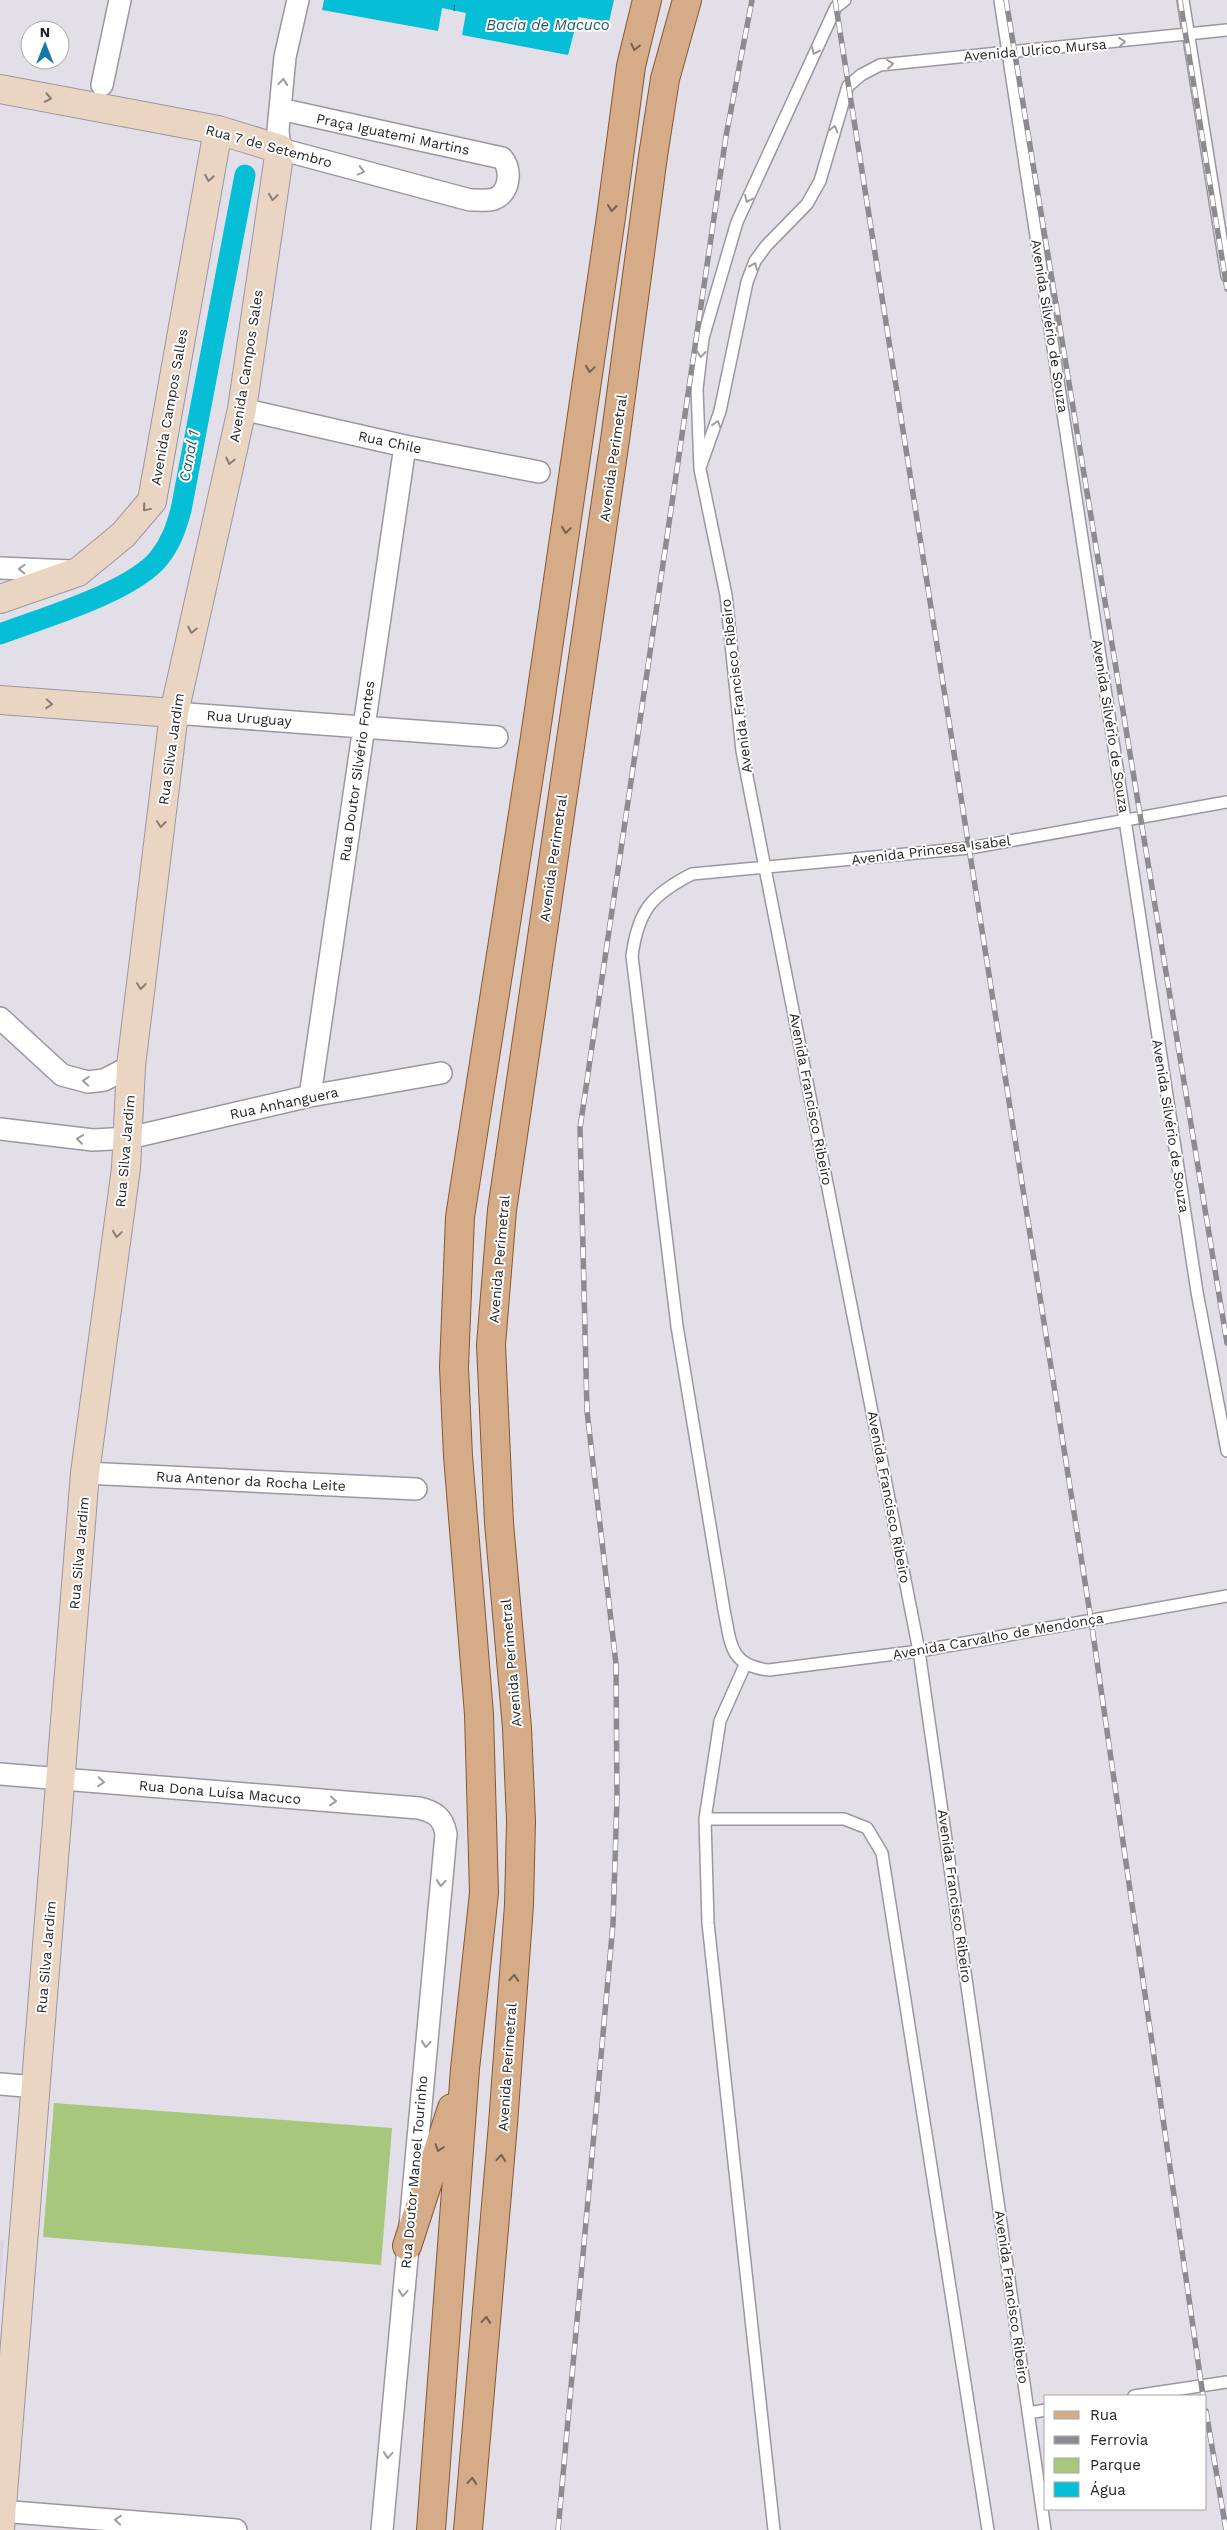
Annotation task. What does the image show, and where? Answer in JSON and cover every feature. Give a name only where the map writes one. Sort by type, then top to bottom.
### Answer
[{"type":"main road","points":[[431,2530],[465,2069],[484,1893],[479,1714],[458,1456],[454,1366],[460,1217],[540,707],[612,216],[631,66],[647,0]]},
{"type":"main road","name":"Avenida Perimetral","points":[[468,2530],[504,2124],[519,1896],[521,1821],[518,1728],[498,1523],[491,1345],[502,1210],[616,440],[653,156],[665,79],[688,0]]},
{"type":"main road","points":[[407,2246],[465,2069]]},
{"type":"street","points":[[102,85],[120,0]]},
{"type":"street","points":[[280,149],[278,130],[285,57],[298,0]]},
{"type":"street","name":"Rua 7 de Setembro","points":[[0,89],[218,130],[280,149],[470,200],[492,200],[498,197],[506,188],[508,179],[505,162]]},
{"type":"street","name":"Praça Iguatemi Martins","points":[[280,109],[429,144],[493,155],[505,162]]},
{"type":"street","name":"Avenida Campos Salles","points":[[0,599],[78,572],[123,535],[152,501],[218,130]]},
{"type":"street","name":"Avenida Campos Sales","points":[[202,582],[242,410],[280,149]]},
{"type":"street","name":"Rua Chile","points":[[242,410],[406,446],[539,472]]},
{"type":"street","name":"Rua Doutor Silvério Fontes","points":[[310,1096],[406,446]]},
{"type":"street","points":[[0,568],[78,572]]},
{"type":"street","name":"Rua Silva Jardim","points":[[1,2517],[85,1473],[129,1138],[131,1066],[174,713],[202,582]]},
{"type":"street","name":"Rua Uruguay","points":[[0,700],[497,737]]},
{"type":"street","points":[[0,1018],[62,1075],[88,1082],[104,1080],[131,1066]]},
{"type":"street","name":"Rua Anhanguera","points":[[0,1129],[93,1140],[129,1138],[310,1096],[441,1073]]},
{"type":"street","name":"Rua Antenor da Rocha Leite","points":[[85,1473],[416,1489]]},
{"type":"street","name":"Rua Dona Luísa Macuco","points":[[0,1774],[419,1808],[439,1816]]},
{"type":"street","name":"Rua Doutor Manoel Tourinho","points":[[382,2530],[446,1834],[439,1816]]},
{"type":"street","points":[[0,2084],[36,2086]]},
{"type":"street","points":[[1,2517],[236,2530]]},
{"type":"lane","name":"Avenida Silvério de Souza","points":[[1000,0],[1197,1292],[1227,1451]]},
{"type":"lane","points":[[1183,0],[1227,276]]},
{"type":"lane","name":"Avenida Francisco Ribeiro","points":[[840,3],[737,222],[703,338],[697,389],[700,469],[726,595],[742,750],[920,1651],[1045,2530]]},
{"type":"lane","name":"Avenida Ulrico Mursa","points":[[700,469],[720,412],[747,282],[755,261],[766,246],[808,204],[820,181],[848,86],[860,75],[880,65],[1189,36],[1227,30]]},
{"type":"lane","name":"Avenida Princesa Isabel","points":[[745,1665],[737,1657],[731,1643],[724,1610],[677,1326],[632,956],[635,930],[648,906],[670,885],[692,874],[970,848],[1227,802]]},
{"type":"lane","name":"Avenida Carvalho de Mendonça","points":[[745,1665],[769,1670],[920,1651],[1227,1596]]},
{"type":"lane","points":[[745,1665],[720,1721],[705,1819],[708,1923],[774,2530]]},
{"type":"lane","points":[[705,1819],[844,1819],[867,1828],[882,1853],[988,2530]]},
{"type":"lane","points":[[1141,2395],[1227,2382]]},
{"type":"lane","points":[[1028,2413],[1044,2410]]},
{"type":"shaded area","points":[[0,2240],[4,2240],[0,2292]]},
{"type":"green space","points":[[54,2103],[392,2128],[381,2265],[43,2237]]},
{"type":"water","name":"Bacia de Macuco","points":[[324,0],[614,0],[609,22],[578,17],[568,55],[462,35],[466,13],[442,8],[438,31],[322,10]]},
{"type":"waterway","name":"Canal 1","points":[[0,634],[85,603],[129,582],[159,558],[170,541],[181,510],[245,175]]},
{"type":"ferry route","points":[[454,11],[455,0]]},
{"type":"railway","points":[[558,2530],[613,1924],[617,1797],[616,1664],[587,1411],[580,1128],[726,136],[752,0]]},
{"type":"railway","points":[[835,0],[1091,1620],[1203,2395]]},
{"type":"railway","points":[[1006,0],[1227,1343]]},
{"type":"railway","points":[[1180,0],[1227,289]]},
{"type":"railway","points":[[1207,2417],[1226,2530]]}]
